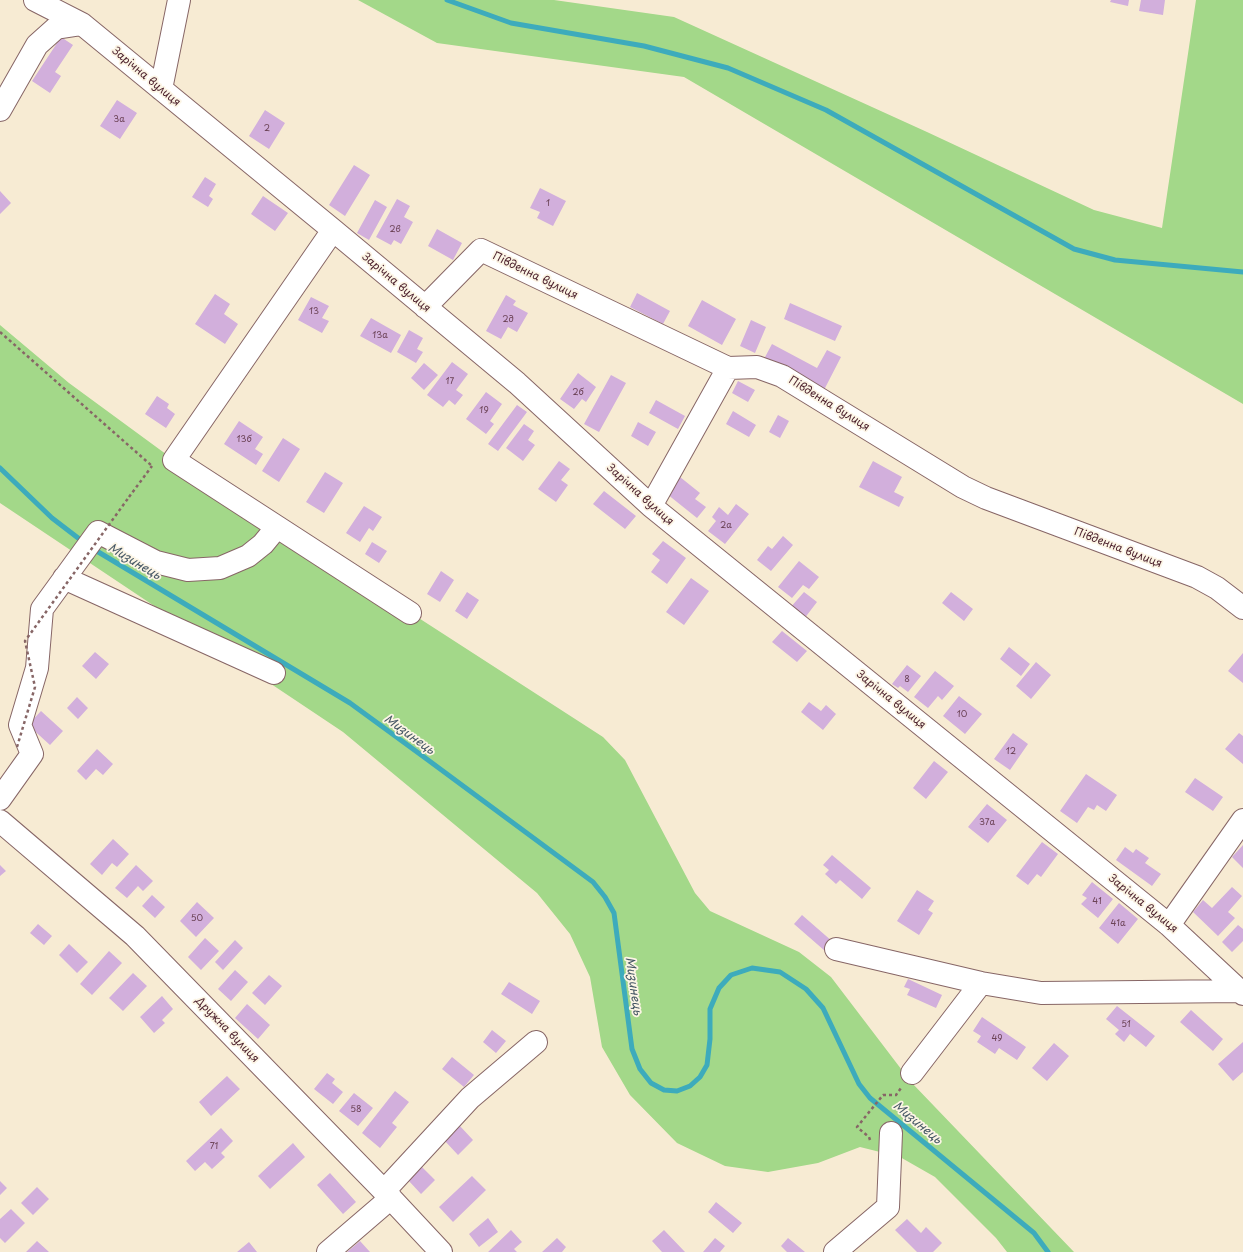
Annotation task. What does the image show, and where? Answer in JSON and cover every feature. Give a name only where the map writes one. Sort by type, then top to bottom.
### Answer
[{"type":"street","name":"Зарічна вулиця","points":[[35,0],[82,24],[333,230],[517,383],[651,506],[1169,925],[1242,993]]},
{"type":"street","points":[[161,89],[179,0]]},
{"type":"street","points":[[0,110],[37,45],[56,28],[82,24]]},
{"type":"street","points":[[333,230],[174,460],[410,613]]},
{"type":"street","name":"Південна вулиця","points":[[425,307],[482,250],[728,368],[757,368],[782,376],[963,487],[986,498],[1197,577],[1217,588],[1243,608]]},
{"type":"street","points":[[651,506],[728,368]]},
{"type":"street","points":[[0,798],[32,754],[20,725],[37,668],[42,609],[98,532],[156,562],[188,570],[220,568],[248,556],[263,544],[277,527]]},
{"type":"street","points":[[64,578],[274,673]]},
{"type":"street","points":[[1169,925],[1243,820]]},
{"type":"street","name":"Дружна вулиця","points":[[0,821],[135,936],[387,1194],[441,1252]]},
{"type":"street","points":[[836,949],[981,983],[1041,993],[1242,993]]},
{"type":"street","points":[[912,1074],[981,983]]},
{"type":"street","points":[[328,1252],[387,1194],[470,1098],[536,1042]]},
{"type":"street","points":[[836,1252],[888,1207],[890,1133]]},
{"type":"path","points":[[0,332],[152,466],[24,641],[35,687],[17,747]]},
{"type":"path","points":[[869,1137],[857,1127],[883,1095],[896,1095]]},
{"type":"green space","points":[[358,0],[554,0],[674,17],[1094,210],[1162,228],[1196,0],[1243,0],[1243,404],[684,77],[437,43]]},
{"type":"green space","points":[[0,325],[69,383],[174,460],[603,737],[625,760],[695,893],[710,911],[799,952],[831,977],[911,1082],[1074,1252],[1007,1252],[996,1238],[935,1177],[900,1157],[860,1147],[818,1163],[768,1172],[725,1166],[677,1143],[630,1095],[602,1047],[590,977],[570,934],[537,893],[343,732],[0,503]]},
{"type":"building","points":[[1111,0],[1129,0],[1128,6],[1110,2]]},
{"type":"building","points":[[1141,0],[1165,0],[1163,15],[1139,11]]},
{"type":"building","points":[[61,37],[73,45],[55,72],[61,76],[50,93],[32,81]]},
{"type":"building","points":[[117,100],[137,113],[120,139],[100,126]]},
{"type":"building","points":[[265,110],[285,123],[269,149],[249,136]]},
{"type":"building","points":[[354,165],[370,175],[345,216],[329,205]]},
{"type":"building","points":[[205,177],[216,184],[209,196],[213,199],[208,207],[192,197]]},
{"type":"building","points":[[540,188],[566,201],[553,226],[537,218],[540,212],[530,208]]},
{"type":"building","points":[[0,191],[11,203],[0,214]]},
{"type":"building","points":[[263,196],[288,213],[275,231],[251,214]]},
{"type":"building","points":[[397,199],[410,206],[404,217],[413,222],[401,244],[394,240],[391,245],[376,237]]},
{"type":"building","points":[[375,200],[387,207],[369,240],[357,233]]},
{"type":"building","points":[[437,229],[462,243],[453,260],[428,246]]},
{"type":"building","points":[[637,293],[670,311],[663,324],[630,307]]},
{"type":"building","points":[[215,294],[230,304],[224,314],[238,324],[225,344],[195,324]]},
{"type":"building","points":[[506,295],[516,301],[513,305],[528,313],[517,332],[508,327],[501,339],[486,331]]},
{"type":"building","points":[[311,297],[329,306],[322,318],[329,321],[322,333],[298,320]]},
{"type":"building","points":[[702,300],[736,319],[722,345],[688,326]]},
{"type":"building","points":[[790,303],[842,326],[835,341],[784,319]]},
{"type":"building","points":[[371,318],[401,335],[391,353],[360,336]]},
{"type":"building","points":[[751,320],[766,327],[755,353],[740,346]]},
{"type":"building","points":[[409,330],[423,338],[417,349],[423,352],[416,363],[397,352]]},
{"type":"building","points":[[772,344],[817,368],[827,350],[841,357],[824,390],[764,359]]},
{"type":"building","points":[[452,362],[468,374],[456,390],[463,395],[455,405],[449,400],[443,407],[427,395]]},
{"type":"building","points":[[424,363],[438,375],[424,390],[411,378]]},
{"type":"building","points":[[578,373],[596,387],[586,402],[582,399],[574,409],[560,399]]},
{"type":"building","points":[[611,375],[626,383],[599,432],[584,424]]},
{"type":"building","points":[[738,381],[755,390],[748,402],[732,393]]},
{"type":"building","points":[[486,392],[502,404],[490,421],[494,424],[486,434],[466,419]]},
{"type":"building","points":[[157,396],[169,404],[167,408],[175,414],[166,428],[145,414]]},
{"type":"building","points":[[656,400],[685,416],[678,429],[649,413]]},
{"type":"building","points":[[517,405],[527,412],[498,451],[488,444]]},
{"type":"building","points":[[733,411],[756,425],[749,437],[726,424]]},
{"type":"building","points":[[778,415],[789,421],[780,438],[769,432]]},
{"type":"building","points":[[239,421],[263,437],[255,449],[263,454],[256,465],[224,444]]},
{"type":"building","points":[[638,422],[656,432],[648,446],[631,436]]},
{"type":"building","points":[[524,424],[534,431],[528,440],[535,445],[523,461],[506,448]]},
{"type":"building","points":[[283,438],[300,449],[279,482],[262,471]]},
{"type":"building","points":[[559,461],[570,469],[561,480],[568,485],[556,502],[538,489]]},
{"type":"building","points":[[873,461],[902,477],[894,492],[904,497],[899,507],[859,487]]},
{"type":"building","points":[[325,472],[343,483],[324,513],[306,502]]},
{"type":"building","points":[[680,477],[700,493],[695,499],[706,507],[697,518],[667,494]]},
{"type":"building","points":[[604,491],[636,516],[625,529],[593,504]]},
{"type":"building","points":[[736,504],[749,514],[725,544],[708,531],[716,521],[712,517],[719,507],[728,515]]},
{"type":"building","points":[[364,506],[382,517],[373,531],[369,528],[360,542],[346,533]]},
{"type":"building","points":[[783,536],[793,545],[771,571],[757,560],[768,546],[772,549]]},
{"type":"building","points":[[663,541],[686,558],[667,584],[651,572],[660,560],[652,554]]},
{"type":"building","points":[[372,542],[387,551],[379,563],[365,554]]},
{"type":"building","points":[[799,561],[819,577],[809,589],[803,585],[792,598],[778,587]]},
{"type":"building","points":[[441,571],[454,580],[440,602],[427,594]]},
{"type":"building","points":[[691,578],[709,591],[684,625],[666,612]]},
{"type":"building","points":[[467,592],[479,600],[467,619],[455,611]]},
{"type":"building","points":[[804,592],[817,602],[804,619],[790,608]]},
{"type":"building","points":[[951,592],[973,609],[964,621],[942,603]]},
{"type":"building","points":[[782,631],[807,651],[797,662],[772,642]]},
{"type":"building","points":[[1009,647],[1030,664],[1021,676],[1000,659]]},
{"type":"building","points":[[95,652],[109,664],[96,679],[82,666]]},
{"type":"building","points":[[1243,653],[1243,683],[1228,671]]},
{"type":"building","points":[[1036,662],[1051,675],[1031,699],[1016,686]]},
{"type":"building","points":[[907,665],[921,676],[908,692],[900,686],[898,688],[892,684]]},
{"type":"building","points":[[935,671],[954,686],[942,700],[938,696],[928,708],[914,697]]},
{"type":"building","points":[[959,696],[982,714],[965,734],[943,716]]},
{"type":"building","points":[[77,697],[88,708],[78,719],[67,708]]},
{"type":"building","points":[[809,702],[821,711],[826,705],[836,714],[823,730],[801,712]]},
{"type":"building","points":[[41,711],[63,731],[50,745],[28,725]]},
{"type":"building","points":[[1013,733],[1028,744],[1010,770],[994,759]]},
{"type":"building","points":[[1239,733],[1243,736],[1243,764],[1225,749]]},
{"type":"building","points":[[97,749],[113,764],[103,775],[96,769],[86,780],[77,771]]},
{"type":"building","points":[[934,761],[948,772],[926,799],[913,788]]},
{"type":"building","points":[[1086,774],[1117,795],[1106,811],[1097,805],[1094,810],[1088,807],[1077,823],[1060,811]]},
{"type":"building","points":[[1195,778],[1223,797],[1213,811],[1185,792]]},
{"type":"building","points":[[987,804],[1007,820],[988,843],[968,827]]},
{"type":"building","points":[[113,839],[129,854],[117,867],[112,863],[102,875],[90,864]]},
{"type":"building","points":[[1042,842],[1058,854],[1041,877],[1037,874],[1028,885],[1016,876]]},
{"type":"building","points":[[1243,845],[1243,868],[1232,857]]},
{"type":"building","points":[[1125,847],[1133,853],[1136,849],[1149,858],[1145,863],[1161,874],[1152,886],[1116,860]]},
{"type":"building","points":[[832,855],[871,888],[862,899],[840,880],[836,884],[825,874],[829,870],[823,865]]},
{"type":"building","points":[[0,865],[6,871],[0,876]]},
{"type":"building","points":[[136,865],[153,881],[143,891],[138,886],[127,898],[115,888]]},
{"type":"building","points":[[1092,882],[1113,899],[1098,918],[1081,904],[1087,898],[1082,895]]},
{"type":"building","points":[[1232,887],[1242,896],[1228,912],[1235,918],[1218,936],[1193,912],[1203,900],[1212,908]]},
{"type":"building","points":[[917,890],[934,901],[928,910],[933,913],[919,935],[897,921]]},
{"type":"building","points":[[152,895],[165,907],[155,918],[142,906]]},
{"type":"building","points":[[197,902],[214,918],[196,937],[180,921]]},
{"type":"building","points":[[1119,903],[1138,919],[1118,944],[1099,928]]},
{"type":"building","points":[[802,915],[833,942],[825,951],[794,924]]},
{"type":"building","points":[[38,924],[52,936],[44,945],[30,933]]},
{"type":"building","points":[[1238,925],[1243,929],[1243,941],[1232,952],[1222,942]]},
{"type":"building","points":[[205,938],[219,951],[201,970],[188,957]]},
{"type":"building","points":[[235,940],[243,948],[223,970],[215,962]]},
{"type":"building","points":[[69,944],[88,962],[77,973],[59,955]]},
{"type":"building","points":[[109,951],[122,963],[92,995],[80,984]]},
{"type":"building","points":[[235,970],[248,982],[231,1001],[218,989]]},
{"type":"building","points":[[133,973],[147,986],[123,1011],[109,998]]},
{"type":"building","points":[[269,975],[282,986],[265,1005],[252,993]]},
{"type":"building","points":[[908,979],[942,995],[936,1008],[907,995],[910,989],[904,987]]},
{"type":"building","points":[[509,982],[540,1001],[532,1014],[501,994]]},
{"type":"building","points":[[162,996],[173,1009],[162,1020],[165,1023],[154,1033],[140,1017]]},
{"type":"building","points":[[247,1004],[270,1025],[258,1039],[235,1018]]},
{"type":"building","points":[[1117,1006],[1155,1036],[1146,1047],[1130,1034],[1124,1042],[1115,1034],[1119,1030],[1106,1019]]},
{"type":"building","points":[[1191,1010],[1223,1039],[1213,1051],[1180,1022]]},
{"type":"building","points":[[982,1017],[1026,1047],[1017,1060],[999,1048],[995,1054],[977,1042],[981,1036],[973,1031]]},
{"type":"building","points":[[492,1030],[506,1041],[496,1053],[483,1042]]},
{"type":"building","points":[[1243,1042],[1243,1072],[1233,1081],[1218,1064]]},
{"type":"building","points":[[1054,1043],[1069,1056],[1047,1081],[1032,1068]]},
{"type":"building","points":[[452,1057],[474,1075],[464,1087],[442,1069]]},
{"type":"building","points":[[327,1073],[335,1079],[332,1083],[343,1092],[333,1104],[314,1089]]},
{"type":"building","points":[[227,1076],[240,1089],[211,1116],[199,1102]]},
{"type":"building","points":[[395,1091],[409,1102],[392,1123],[397,1127],[380,1148],[362,1133]]},
{"type":"building","points":[[354,1093],[373,1108],[358,1126],[339,1111]]},
{"type":"building","points":[[459,1125],[473,1140],[458,1155],[444,1140]]},
{"type":"building","points":[[221,1128],[233,1141],[221,1153],[225,1157],[212,1169],[205,1162],[195,1171],[186,1161]]},
{"type":"building","points":[[293,1143],[305,1157],[270,1189],[258,1176]]},
{"type":"building","points":[[422,1167],[435,1180],[421,1194],[408,1180]]},
{"type":"building","points":[[330,1173],[356,1202],[343,1214],[317,1185]]},
{"type":"building","points":[[472,1176],[486,1190],[453,1222],[439,1207]]},
{"type":"building","points":[[0,1181],[7,1188],[0,1195]]},
{"type":"building","points":[[37,1187],[49,1199],[33,1215],[21,1203]]},
{"type":"building","points":[[716,1202],[742,1223],[733,1233],[708,1212]]},
{"type":"building","points":[[11,1209],[25,1223],[5,1243],[0,1238],[0,1219]]},
{"type":"building","points":[[488,1218],[498,1232],[479,1247],[469,1234]]},
{"type":"building","points":[[907,1219],[921,1233],[926,1227],[942,1243],[933,1252],[917,1252],[895,1230]]},
{"type":"building","points":[[511,1230],[522,1242],[514,1249],[517,1252],[488,1252]]},
{"type":"building","points":[[664,1230],[685,1252],[662,1252],[652,1241]]},
{"type":"building","points":[[557,1238],[566,1247],[562,1252],[542,1252]]},
{"type":"building","points":[[715,1238],[725,1246],[720,1252],[703,1252]]},
{"type":"building","points":[[788,1238],[805,1252],[787,1252],[781,1246]]},
{"type":"building","points":[[37,1241],[49,1252],[26,1252]]},
{"type":"building","points":[[360,1241],[370,1252],[347,1252]]},
{"type":"building","points":[[249,1242],[257,1252],[237,1252]]},
{"type":"waterway","points":[[447,0],[511,23],[644,46],[728,68],[826,110],[1074,249],[1115,260],[1243,272]]},
{"type":"waterway","name":"Мизинець","points":[[0,468],[52,518],[82,541]]},
{"type":"waterway","name":"Мизинець","points":[[95,550],[350,703],[593,882],[605,897],[614,913],[632,1049],[640,1069],[651,1083],[664,1090],[677,1091],[690,1086],[700,1077],[707,1065],[710,1039],[710,1009],[719,988],[731,975],[752,968],[780,972],[806,989],[823,1008],[859,1084],[870,1098],[1034,1233],[1048,1252]]}]
